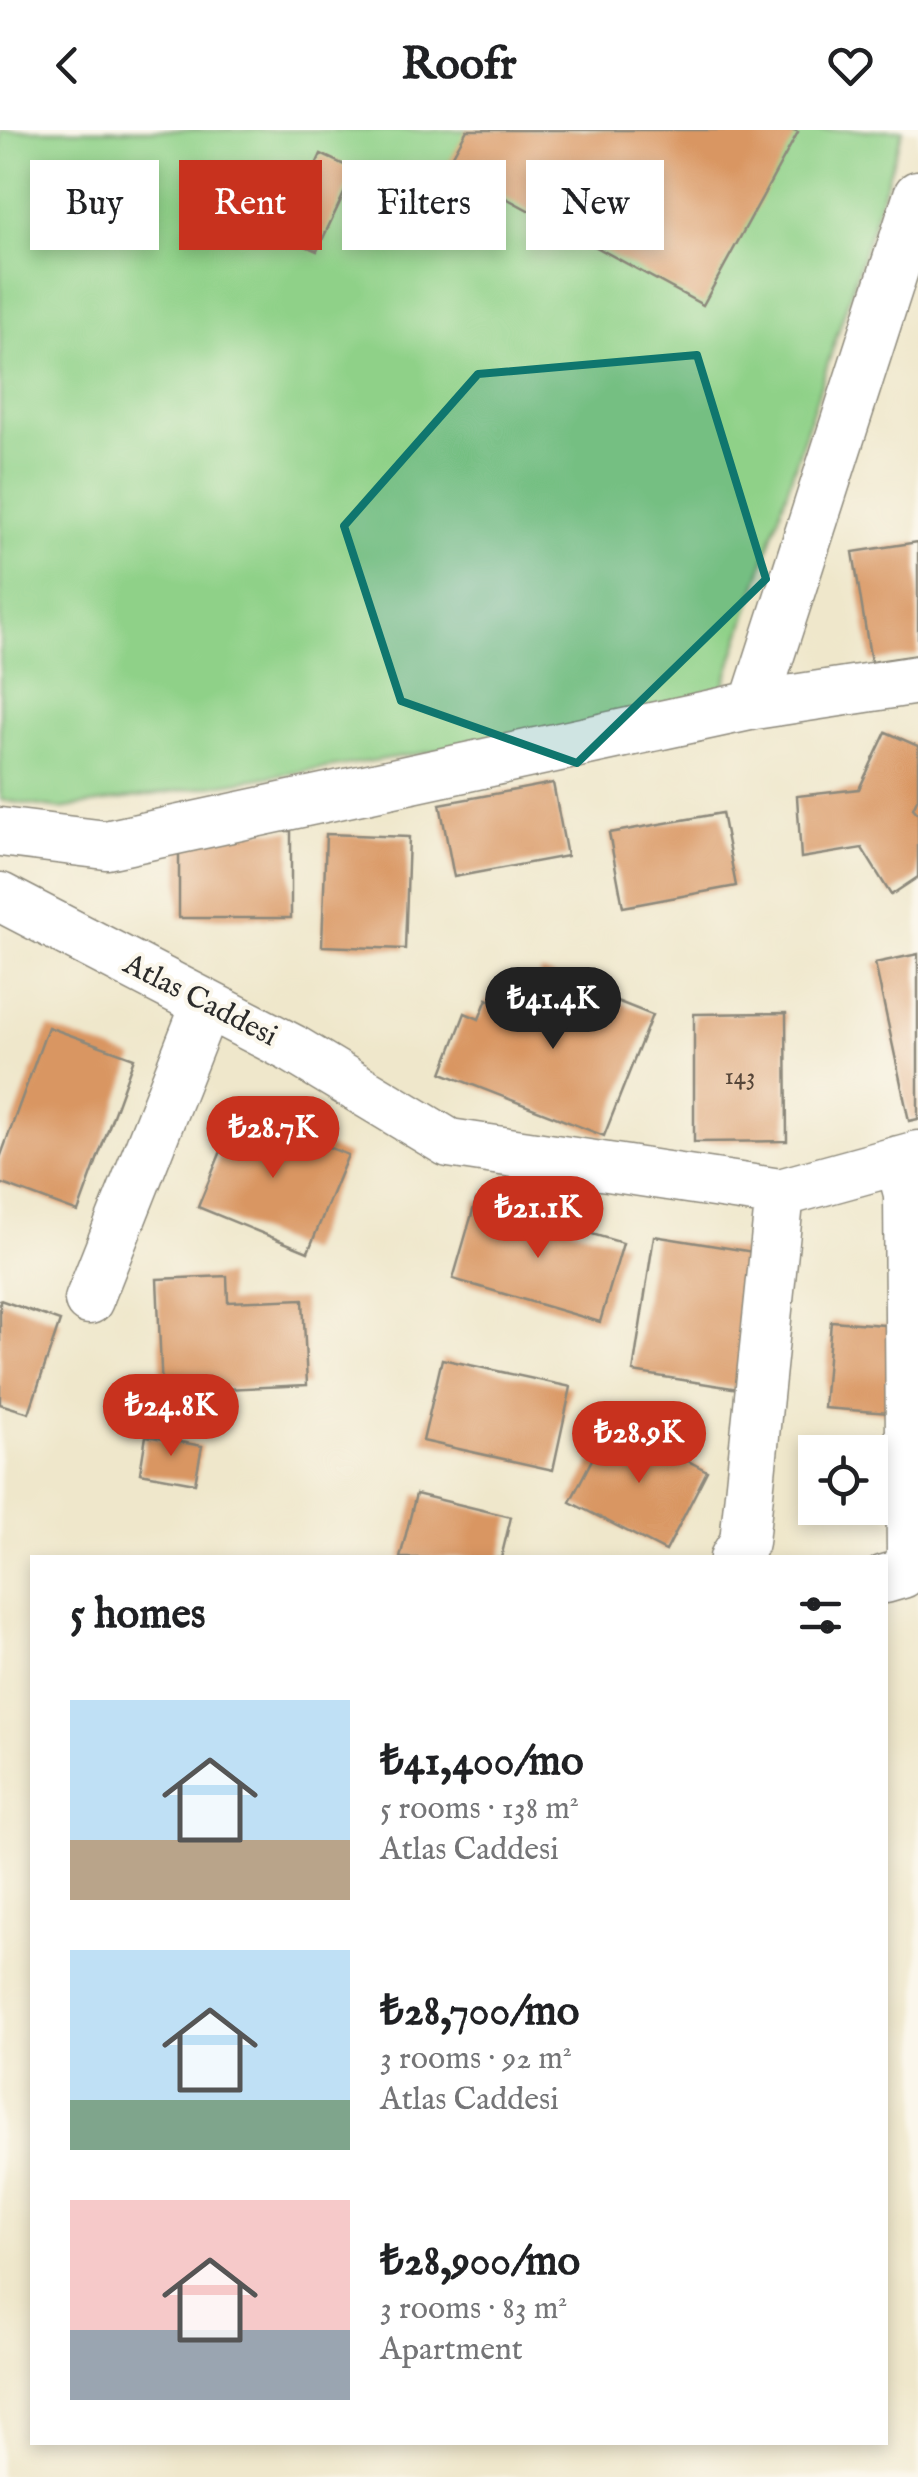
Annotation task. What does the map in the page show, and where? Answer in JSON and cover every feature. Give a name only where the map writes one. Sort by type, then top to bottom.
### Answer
[{"type":"street","points":[[754,705],[918,195]]},
{"type":"street","points":[[0,832],[106,845],[754,705],[918,680]]},
{"type":"street","name":"Atlas Caddesi","points":[[0,898],[293,1049],[450,1143],[780,1193],[908,1157]]},
{"type":"street","points":[[89,1300],[206,1004]]},
{"type":"street","points":[[888,1578],[902,1574],[911,1558],[908,1157]]},
{"type":"street","points":[[749,1552],[780,1193]]},
{"type":"highlighted area","points":[[697,355],[766,579],[577,763],[401,701],[344,526],[478,374]]},
{"type":"green space","points":[[0,130],[903,130],[717,708],[60,809],[0,800]]},
{"type":"building","points":[[467,130],[798,132],[703,305],[602,250],[664,250],[664,160],[526,160],[526,209],[506,198],[506,160],[450,160]]},
{"type":"building","points":[[321,154],[342,164],[342,198],[322,240],[322,160],[318,160]]},
{"type":"building","points":[[918,542],[918,655],[871,662],[853,552]]},
{"type":"building","points":[[886,732],[918,746],[918,798],[913,808],[918,814],[918,877],[891,895],[862,848],[801,858],[797,796],[859,789]]},
{"type":"building","points":[[553,783],[567,856],[454,877],[440,804]]},
{"type":"building","points":[[722,813],[736,886],[623,907],[609,833]]},
{"type":"building","points":[[179,831],[291,831],[291,918],[179,918]]},
{"type":"building","points":[[326,834],[409,837],[405,949],[322,946]]},
{"type":"building","points":[[918,954],[918,1119],[909,1121],[875,963]]},
{"type":"building","points":[[541,971],[652,1015],[604,1136],[442,1073],[465,1013],[479,1019],[487,999],[524,1014]]},
{"type":"building","points":[[786,1013],[787,1141],[694,1142],[694,1014]]},
{"type":"building","points":[[48,1027],[134,1058],[78,1212],[0,1183],[0,1158]]},
{"type":"building","points":[[238,1110],[348,1155],[308,1252],[198,1207]]},
{"type":"building","points":[[476,1200],[623,1243],[600,1322],[453,1279]]},
{"type":"building","points":[[654,1236],[772,1255],[751,1391],[633,1372]]},
{"type":"building","points":[[227,1276],[228,1302],[303,1299],[307,1385],[162,1392],[157,1279]]},
{"type":"building","points":[[0,1300],[60,1321],[29,1413],[0,1404]]},
{"type":"building","points":[[831,1321],[897,1326],[889,1413],[824,1408]]},
{"type":"building","points":[[442,1359],[571,1387],[553,1470],[423,1441]]},
{"type":"building","points":[[612,1421],[707,1471],[666,1551],[570,1502]]},
{"type":"building","points":[[146,1436],[202,1446],[195,1483],[140,1473]]},
{"type":"building","points":[[416,1494],[511,1517],[502,1555],[401,1555]]}]
